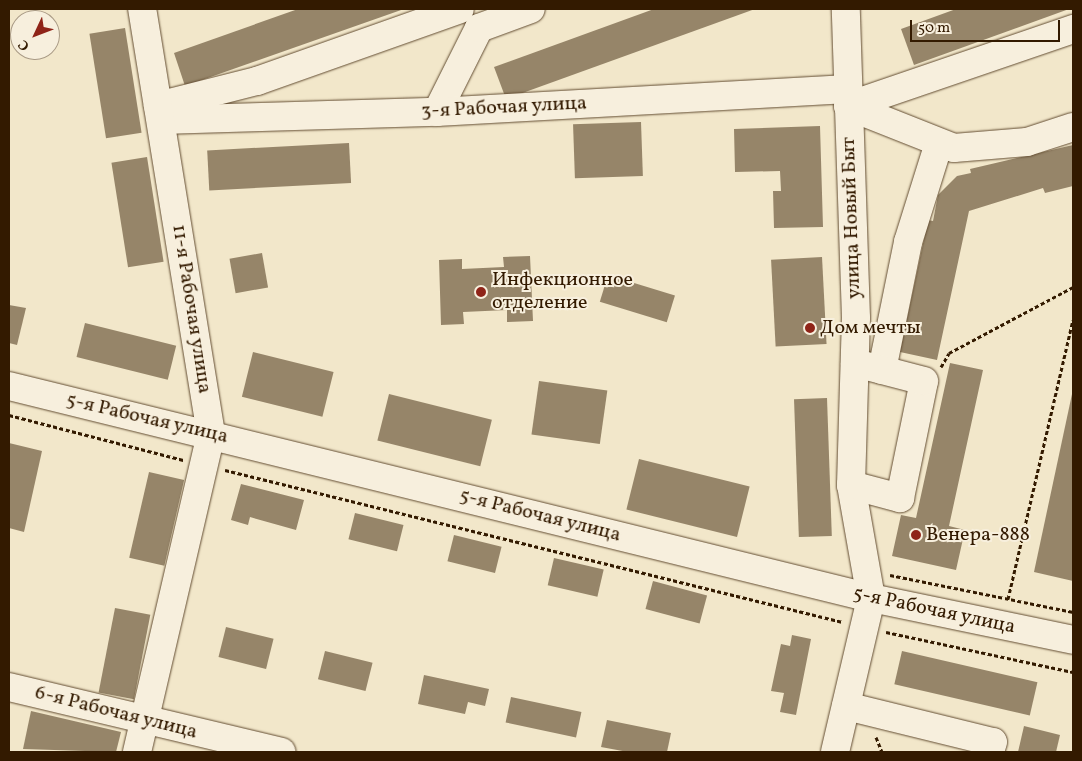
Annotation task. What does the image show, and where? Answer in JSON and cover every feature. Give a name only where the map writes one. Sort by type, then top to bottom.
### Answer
[{"type":"street","name":"11-я Рабочая улица","points":[[137,752],[211,434],[142,9]]},
{"type":"street","points":[[160,113],[257,81],[460,9]]},
{"type":"street","name":"улица Новый Быт","points":[[835,752],[871,598],[851,485],[855,363],[846,9]]},
{"type":"street","points":[[437,112],[479,28],[524,10]]},
{"type":"street","points":[[847,98],[1073,29]]},
{"type":"street","points":[[847,98],[954,148],[1027,142],[1073,127]]},
{"type":"street","name":"3-я Рабочая улица","points":[[160,113],[437,112],[847,98]]},
{"type":"street","points":[[882,370],[908,242],[940,143]]},
{"type":"street","points":[[851,485],[900,498],[924,381],[855,363]]},
{"type":"street","name":"5-я Рабочая улица","points":[[9,386],[211,434],[871,598],[1073,640]]},
{"type":"street","name":"6-я Рабочая улица","points":[[9,687],[281,752]]},
{"type":"street","points":[[846,706],[993,742],[990,752]]},
{"type":"path","points":[[949,353],[1073,288]]},
{"type":"path","points":[[1008,599],[1073,320]]},
{"type":"path","points":[[9,415],[204,465],[864,627],[1073,672]]},
{"type":"building","points":[[298,9],[404,9],[185,86],[174,53]]},
{"type":"building","points":[[654,9],[755,9],[506,99],[494,67]]},
{"type":"building","points":[[956,9],[1069,9],[914,65],[901,29]]},
{"type":"building","points":[[125,28],[142,133],[106,138],[89,34]]},
{"type":"building","points":[[641,122],[643,176],[575,178],[573,124]]},
{"type":"building","points":[[820,126],[823,227],[774,228],[773,191],[781,191],[780,171],[735,172],[734,129]]},
{"type":"building","points":[[349,143],[351,183],[209,190],[207,150]]},
{"type":"building","points":[[1073,145],[1073,186],[1045,193],[1043,188],[969,211],[937,360],[900,352],[928,220],[933,221],[938,195],[957,176],[971,173],[970,169]]},
{"type":"building","points":[[147,157],[164,262],[128,267],[111,163]]},
{"type":"building","points":[[262,253],[268,287],[236,293],[230,259]]},
{"type":"building","points":[[530,256],[533,321],[507,322],[507,310],[463,312],[464,324],[441,325],[439,260],[462,259],[462,269],[504,267],[503,257]]},
{"type":"building","points":[[822,257],[827,344],[776,347],[771,260]]},
{"type":"building","points":[[608,275],[675,295],[667,322],[600,302]]},
{"type":"building","points":[[9,305],[26,308],[17,345],[9,343]]},
{"type":"building","points":[[85,323],[176,346],[168,380],[77,357]]},
{"type":"building","points":[[253,352],[334,372],[322,417],[242,397]]},
{"type":"building","points":[[950,363],[983,370],[949,526],[965,530],[956,570],[892,556],[901,515],[916,518]]},
{"type":"building","points":[[539,381],[607,391],[600,444],[531,434]]},
{"type":"building","points":[[389,394],[492,420],[480,466],[377,441]]},
{"type":"building","points":[[1073,395],[1073,581],[1034,572]]},
{"type":"building","points":[[827,398],[832,536],[799,537],[794,399]]},
{"type":"building","points":[[9,443],[42,451],[24,532],[9,528]]},
{"type":"building","points":[[639,459],[750,487],[737,537],[626,509]]},
{"type":"building","points":[[149,472],[184,480],[164,566],[129,558]]},
{"type":"building","points":[[241,484],[304,500],[296,530],[250,517],[248,525],[231,520]]},
{"type":"building","points":[[355,513],[404,525],[397,551],[348,539]]},
{"type":"building","points":[[454,535],[502,547],[495,573],[447,561]]},
{"type":"building","points":[[554,558],[604,569],[597,597],[548,585]]},
{"type":"building","points":[[653,581],[707,595],[700,624],[645,609]]},
{"type":"building","points":[[115,608],[150,615],[134,699],[99,692]]},
{"type":"building","points":[[226,627],[274,639],[266,669],[219,657]]},
{"type":"building","points":[[792,635],[811,639],[796,715],[780,712],[784,693],[771,691],[781,644],[790,646]]},
{"type":"building","points":[[325,651],[373,663],[366,691],[318,679]]},
{"type":"building","points":[[902,651],[1037,682],[1030,715],[894,684]]},
{"type":"building","points":[[424,675],[489,689],[485,706],[468,702],[465,714],[418,704]]},
{"type":"building","points":[[511,697],[581,712],[576,737],[506,722]]},
{"type":"building","points":[[31,711],[121,732],[116,752],[23,749]]},
{"type":"building","points":[[607,720],[671,733],[667,752],[628,752],[601,747]]},
{"type":"building","points":[[1024,726],[1060,735],[1056,752],[1018,752]]},
{"type":"place","name":"Инфекционное отделение","points":[[481,292]]},
{"type":"place","name":"Дом мечты","points":[[810,328]]},
{"type":"place","name":"Венера-888","points":[[916,535]]}]
